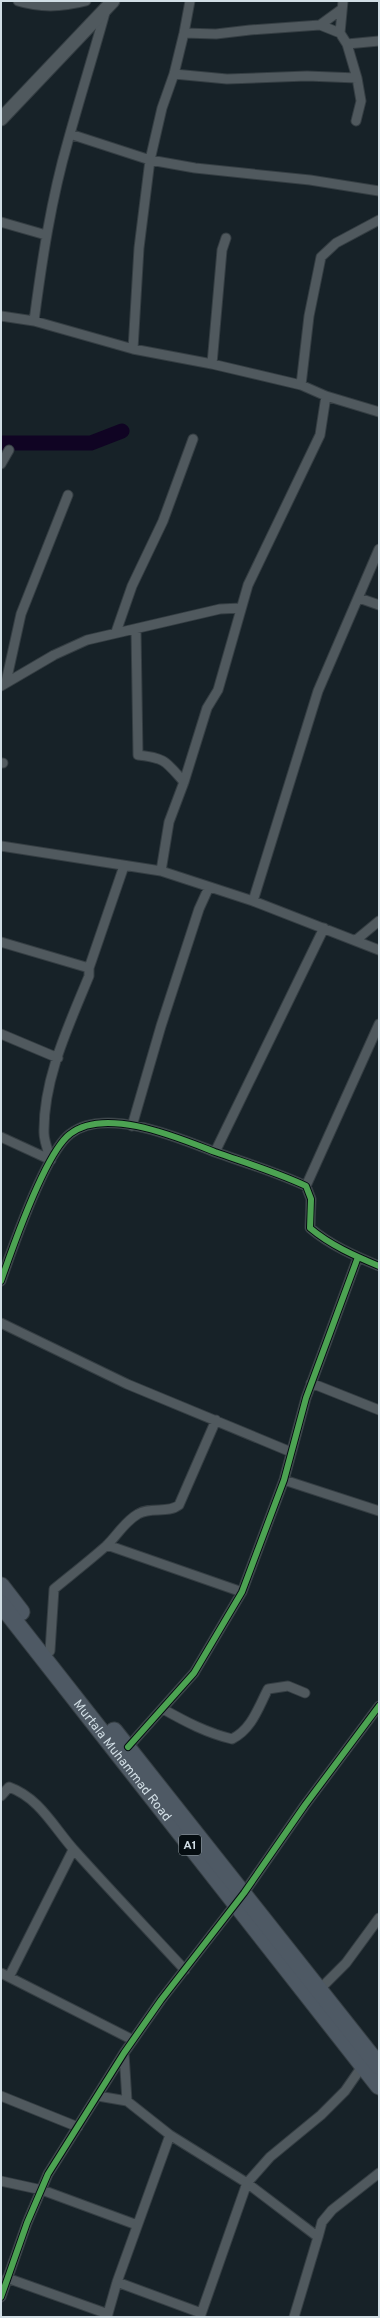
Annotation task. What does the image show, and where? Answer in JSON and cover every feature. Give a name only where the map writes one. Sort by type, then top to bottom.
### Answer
[{"type":"highway","name":"Murtala Muhammad Road","points":[[1,1586],[50,1651],[99,1721],[128,1747],[240,1899],[319,1990],[371,2066],[379,2086]]},
{"type":"highway","name":"Murtala Muhammad Road","points":[[1,1604],[99,1721],[371,2066]]},
{"type":"street","points":[[18,1],[34,6],[53,3],[67,6],[86,1]]},
{"type":"street","points":[[133,349],[139,248],[150,160],[162,108],[174,74],[190,1]]},
{"type":"street","points":[[1,119],[110,4]]},
{"type":"street","points":[[34,321],[46,235],[70,134],[110,4]]},
{"type":"street","points":[[320,25],[342,5]]},
{"type":"street","points":[[340,33],[342,5]]},
{"type":"street","points":[[184,33],[216,34],[320,25],[340,33],[347,44],[358,78],[361,102],[356,121]]},
{"type":"street","points":[[347,44],[379,41]]},
{"type":"street","points":[[174,74],[227,79],[307,76],[358,78]]},
{"type":"street","points":[[70,134],[150,160],[195,168],[310,180],[379,191]]},
{"type":"street","points":[[301,385],[309,316],[321,256],[336,243],[379,220]]},
{"type":"street","points":[[1,222],[46,235]]},
{"type":"street","points":[[212,364],[222,250],[226,238]]},
{"type":"street","points":[[1,316],[34,321],[133,349],[212,364],[301,385],[326,396],[379,412]]},
{"type":"street","points":[[161,871],[169,822],[184,782],[207,708],[218,690],[248,585],[320,435],[326,396]]},
{"type":"street","points":[[116,632],[132,586],[163,521],[193,439]]},
{"type":"street","points":[[1,464],[9,450]]},
{"type":"street","points":[[4,684],[21,614],[68,495]]},
{"type":"street","points":[[253,901],[318,691],[379,549]]},
{"type":"street","points":[[359,598],[379,605]]},
{"type":"street","points":[[4,684],[54,655],[87,640],[116,632],[136,629],[220,609],[241,608]]},
{"type":"street","points":[[136,629],[138,755],[160,758],[167,762],[184,782]]},
{"type":"street","points":[[1,846],[161,871],[253,901],[379,950]]},
{"type":"street","points":[[51,1160],[44,1134],[46,1100],[58,1058],[89,976],[89,968],[124,866]]},
{"type":"street","points":[[132,1126],[199,909],[209,886]]},
{"type":"street","points":[[356,940],[379,921]]},
{"type":"street","points":[[215,1152],[324,928]]},
{"type":"street","points":[[1,942],[89,968]]},
{"type":"street","points":[[306,1186],[379,1024]]},
{"type":"street","points":[[1,1034],[58,1058]]},
{"type":"street","points":[[1,1281],[13,1246],[51,1160],[71,1133],[95,1123],[132,1126],[167,1133],[215,1152],[282,1175],[306,1186],[311,1199],[310,1228],[320,1237],[379,1266]]},
{"type":"street","points":[[1,1137],[51,1160]]},
{"type":"street","points":[[128,1747],[194,1673],[242,1592],[284,1480],[311,1383],[358,1257]]},
{"type":"street","points":[[1,1323],[127,1384],[291,1452]]},
{"type":"street","points":[[311,1383],[379,1410]]},
{"type":"street","points":[[50,1651],[54,1589],[107,1545],[126,1523],[138,1514],[148,1509],[174,1510],[179,1505],[216,1420]]},
{"type":"street","points":[[284,1480],[379,1511]]},
{"type":"street","points":[[107,1545],[242,1592]]},
{"type":"street","points":[[163,1709],[195,1727],[214,1735],[232,1739],[243,1733],[251,1724],[268,1689],[288,1686],[305,1693]]},
{"type":"street","points":[[1,2297],[48,2174],[124,2053],[185,1970],[240,1899],[305,1805],[379,1706]]},
{"type":"street","points":[[1,1796],[9,1787],[22,1792],[37,1804],[73,1850],[185,1970]]},
{"type":"street","points":[[73,1850],[5,1975],[133,2040]]},
{"type":"street","points":[[319,1990],[346,1963],[379,1918]]},
{"type":"street","points":[[124,2053],[127,2101]]},
{"type":"street","points":[[117,2282],[201,2315],[247,2183],[270,2157],[321,2115],[371,2066]]},
{"type":"street","points":[[1,2096],[78,2127]]},
{"type":"street","points":[[98,2096],[127,2101],[170,2135],[247,2183],[318,2237]]},
{"type":"street","points":[[8,2278],[108,2316],[117,2282],[170,2135]]},
{"type":"street","points":[[294,2317],[322,2222],[332,2210],[379,2173]]},
{"type":"street","points":[[1,2181],[42,2190],[137,2225]]},
{"type":"waterway","points":[[1,443],[91,443],[122,431]]},
{"type":"cycle path","points":[[1,1281],[31,1202],[51,1160],[61,1144],[70,1134],[85,1126],[102,1123],[142,1127],[163,1133],[272,1172],[306,1186],[311,1199],[310,1228],[334,1245],[379,1266]]},
{"type":"cycle path","points":[[128,1747],[194,1673],[242,1592],[284,1480],[306,1398],[358,1257]]},
{"type":"cycle path","points":[[1,2297],[27,2223],[48,2174],[124,2053],[161,2000],[244,1893],[305,1805],[379,1706]]}]
